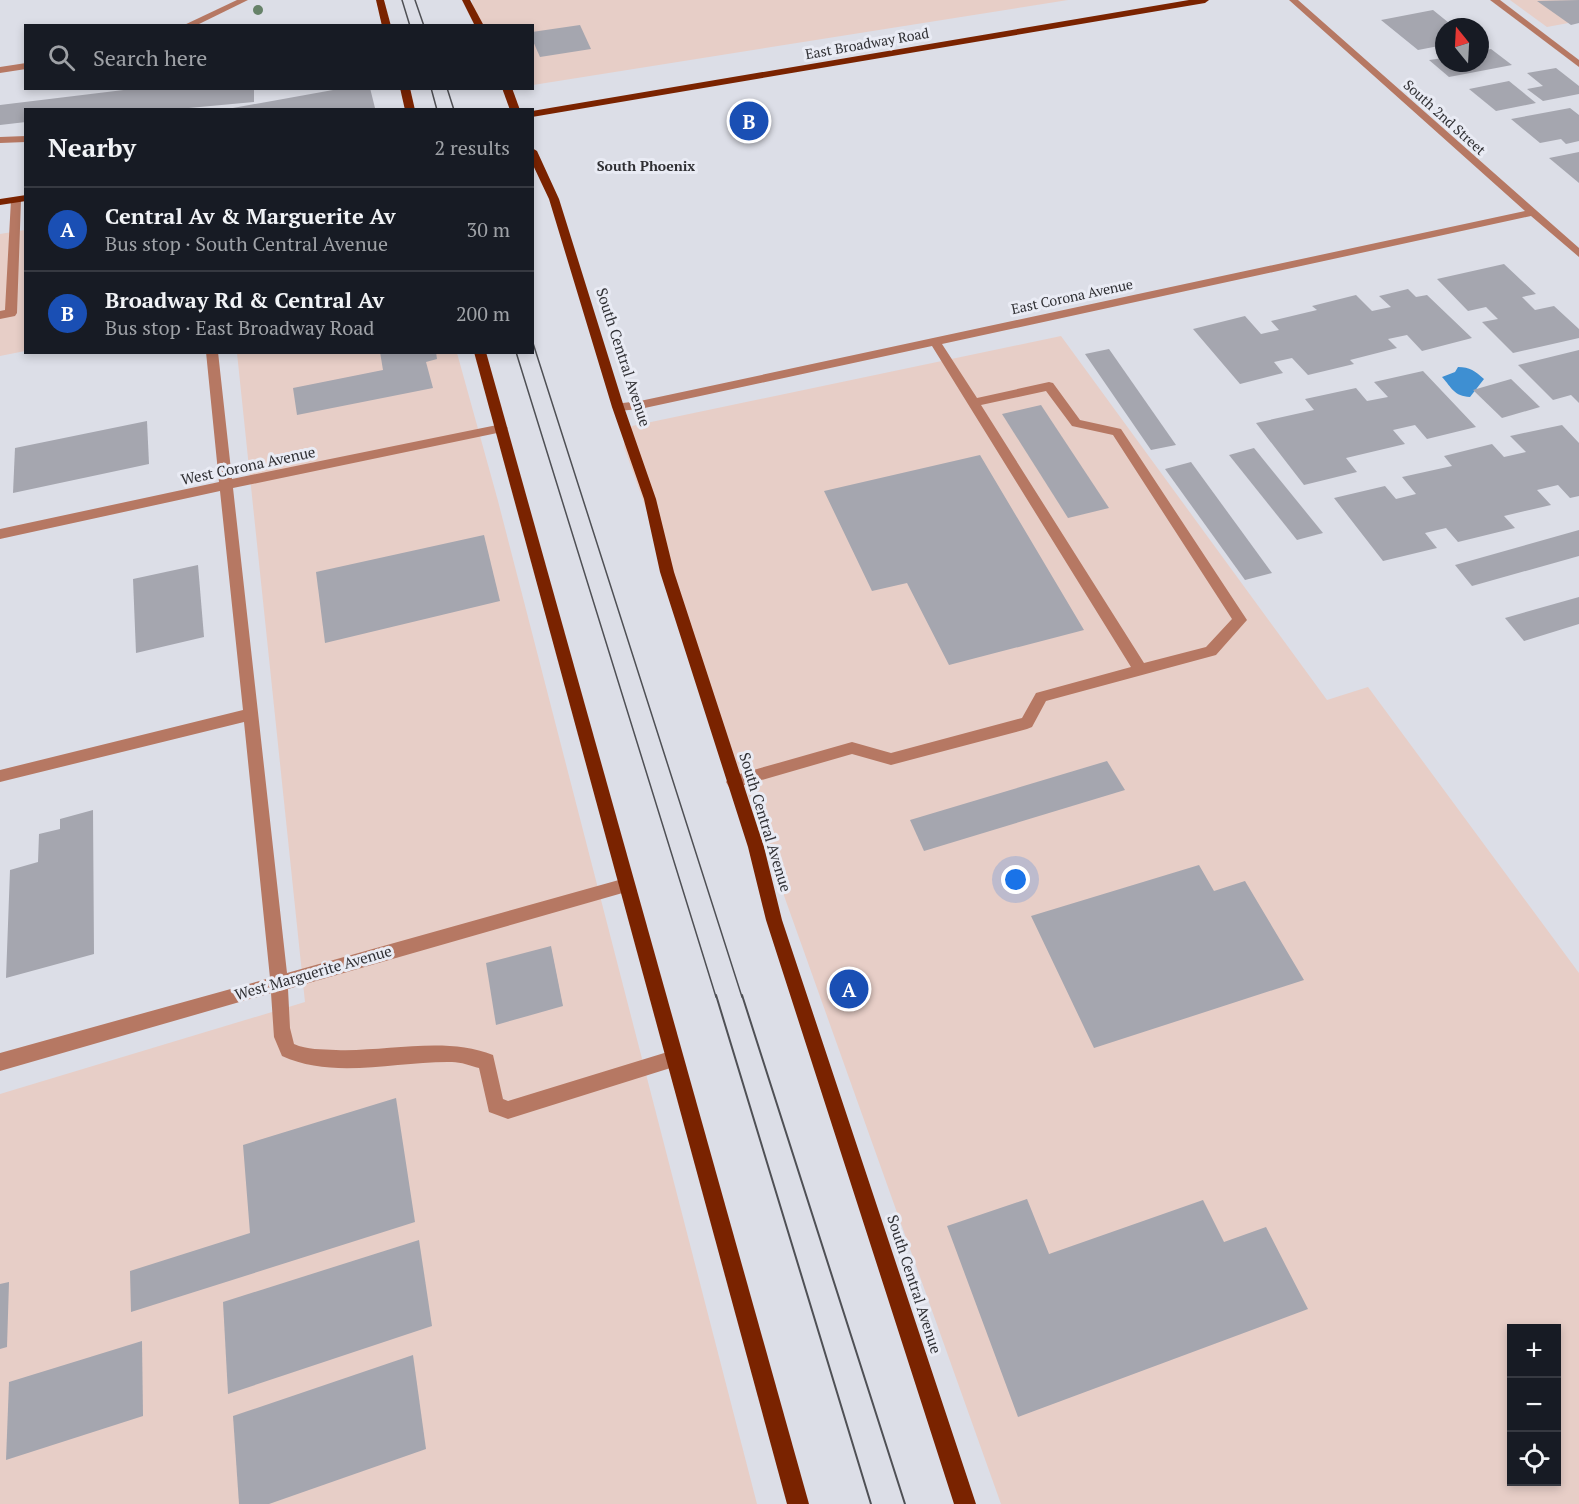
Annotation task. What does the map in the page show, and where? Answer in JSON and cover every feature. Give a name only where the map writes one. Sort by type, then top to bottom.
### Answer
[{"type":"main road","points":[[380,0],[386,24]]},
{"type":"main road","points":[[466,0],[479,24]]},
{"type":"main road","name":"East Broadway Road","points":[[534,114],[1205,0]]},
{"type":"main road","points":[[405,90],[410,108]]},
{"type":"main road","points":[[508,90],[514,108]]},
{"type":"main road","name":"South Central Avenue","points":[[534,155],[554,199],[618,406],[650,499],[667,572],[756,847],[774,920],[965,1504]]},
{"type":"main road","points":[[0,202],[21,199]]},
{"type":"main road","points":[[481,354],[798,1504]]},
{"type":"street","points":[[190,24],[244,0]]},
{"type":"street","name":"South 2nd Street","points":[[1293,0],[1579,254]]},
{"type":"street","points":[[1494,0],[1579,64]]},
{"type":"street","points":[[0,70],[24,66]]},
{"type":"street","points":[[0,140],[24,138]]},
{"type":"street","points":[[0,315],[11,313],[21,199]]},
{"type":"street","name":"East Corona Avenue","points":[[618,406],[640,405],[1532,213]]},
{"type":"street","points":[[935,341],[1141,670]]},
{"type":"street","points":[[212,354],[279,981],[283,1040],[289,1051],[300,1056],[332,1058],[454,1053],[467,1055],[487,1061],[495,1106],[508,1110],[674,1059]]},
{"type":"street","points":[[734,782],[852,748],[891,759],[1027,723],[1041,697],[1211,651],[1240,620],[1117,432],[1076,423],[1049,386],[974,403]]},
{"type":"street","name":"West Corona Avenue","points":[[0,534],[436,440],[502,428]]},
{"type":"street","points":[[0,776],[251,714]]},
{"type":"street","name":"West Marguerite Avenue","points":[[0,1062],[279,981],[626,885]]},
{"type":"shaded area","points":[[472,0],[1068,0],[534,85],[534,24],[474,24]]},
{"type":"shaded area","points":[[1510,0],[1579,0],[1579,21],[1547,27]]},
{"type":"shaded area","points":[[24,230],[24,351],[0,356],[0,234]]},
{"type":"shaded area","points":[[1061,336],[1327,700],[1368,687],[1579,973],[1579,1504],[1001,1504],[624,447],[624,436],[632,426]]},
{"type":"shaded area","points":[[237,354],[457,354],[498,501],[757,1504],[0,1504],[0,1094],[305,1002]]},
{"type":"water","points":[[1458,367],[1472,370],[1484,379],[1470,397],[1457,393],[1442,377],[1455,372]]},
{"type":"building","points":[[1579,0],[1579,23],[1571,25],[1537,1]]},
{"type":"building","points":[[1433,10],[1443,18],[1435,18],[1435,47],[1418,50],[1381,20]]},
{"type":"building","points":[[580,25],[591,49],[540,57],[534,44],[534,32]]},
{"type":"building","points":[[1489,49],[1491,49],[1512,65],[1489,69]]},
{"type":"building","points":[[1556,68],[1579,86],[1579,94],[1543,101],[1527,89],[1543,86],[1527,73]]},
{"type":"building","points":[[1443,72],[1475,72],[1449,77]]},
{"type":"building","points":[[1509,81],[1536,103],[1496,111],[1469,89]]},
{"type":"building","points":[[124,90],[254,90],[254,102],[189,108],[24,108],[24,122],[0,125],[0,105]]},
{"type":"building","points":[[333,90],[370,90],[375,108],[233,108]]},
{"type":"building","points":[[1570,108],[1579,115],[1579,141],[1566,144],[1561,139],[1540,143],[1511,119]]},
{"type":"building","points":[[748,118],[757,122],[738,125],[736,120]]},
{"type":"building","points":[[1579,152],[1579,183],[1549,158]]},
{"type":"building","points":[[1504,264],[1536,294],[1522,297],[1535,310],[1554,306],[1579,329],[1579,338],[1513,353],[1482,322],[1498,319],[1486,307],[1468,311],[1437,279]]},
{"type":"building","points":[[1408,289],[1416,297],[1427,295],[1472,338],[1422,351],[1407,335],[1388,339],[1397,348],[1350,360],[1354,364],[1308,375],[1292,358],[1274,362],[1283,373],[1240,384],[1193,329],[1245,316],[1261,334],[1279,330],[1271,321],[1317,310],[1312,306],[1356,295],[1372,311],[1391,307],[1379,296]]},
{"type":"building","points":[[1109,349],[1176,445],[1151,450],[1085,354]]},
{"type":"building","points":[[1579,350],[1579,403],[1571,395],[1553,400],[1518,365]]},
{"type":"building","points":[[380,354],[436,354],[437,359],[426,362],[433,388],[297,415],[293,388],[383,370]]},
{"type":"building","points":[[1423,371],[1476,427],[1427,439],[1415,425],[1393,430],[1405,444],[1346,458],[1357,472],[1304,485],[1256,423],[1314,410],[1305,399],[1356,388],[1367,401],[1388,397],[1374,382]]},
{"type":"building","points":[[1511,379],[1540,407],[1502,418],[1473,390]]},
{"type":"building","points":[[1041,405],[1109,508],[1068,518],[1002,414]]},
{"type":"building","points":[[147,421],[149,464],[13,493],[15,448]]},
{"type":"building","points":[[1562,425],[1579,443],[1579,496],[1570,498],[1558,485],[1537,490],[1551,505],[1504,516],[1515,528],[1458,542],[1446,528],[1425,533],[1437,548],[1383,561],[1334,498],[1385,486],[1396,499],[1416,494],[1402,477],[1452,466],[1444,456],[1492,444],[1504,457],[1526,452],[1510,436]]},
{"type":"building","points":[[1254,448],[1323,533],[1297,540],[1229,455]]},
{"type":"building","points":[[980,455],[1084,630],[949,665],[907,583],[872,591],[824,491]]},
{"type":"building","points":[[1191,462],[1272,573],[1245,580],[1165,469]]},
{"type":"building","points":[[1579,530],[1579,556],[1472,586],[1455,565]]},
{"type":"building","points":[[484,535],[500,601],[325,643],[316,572]]},
{"type":"building","points":[[198,565],[204,637],[136,653],[133,579]]},
{"type":"building","points":[[1579,597],[1579,624],[1524,641],[1505,618]]},
{"type":"building","points":[[1107,761],[1125,790],[924,851],[910,820]]},
{"type":"building","points":[[93,810],[94,954],[6,978],[10,870],[38,862],[39,834],[60,829],[60,819]]},
{"type":"building","points":[[1199,865],[1214,891],[1245,881],[1304,980],[1094,1048],[1031,916]]},
{"type":"building","points":[[551,946],[563,1006],[496,1025],[486,963]]},
{"type":"building","points":[[396,1098],[415,1222],[131,1312],[130,1271],[250,1233],[243,1145]]},
{"type":"building","points":[[1027,1199],[1049,1254],[1203,1200],[1224,1242],[1266,1227],[1308,1309],[1018,1417],[947,1226]]},
{"type":"building","points":[[419,1240],[432,1326],[228,1394],[223,1302]]},
{"type":"building","points":[[9,1282],[7,1347],[0,1349],[0,1284]]},
{"type":"building","points":[[142,1341],[143,1416],[6,1460],[9,1382]]},
{"type":"building","points":[[413,1355],[426,1449],[269,1504],[239,1504],[233,1416]]},
{"type":"tram line","points":[[402,0],[409,24]]},
{"type":"tram line","points":[[415,0],[423,24]]},
{"type":"tram line","points":[[432,90],[436,108]]},
{"type":"tram line","points":[[448,90],[453,108]]},
{"type":"tram line","points":[[534,346],[742,997]]},
{"type":"tram line","points":[[517,354],[716,997]]},
{"type":"tram line","points":[[716,995],[871,1504]]},
{"type":"tram line","points":[[742,995],[905,1504]]},
{"type":"place","name":"Broadway Rd & Central Av","points":[[749,121]]},
{"type":"place","name":"Central Av & Marguerite Av","points":[[849,989]]},
{"type":"district","name":"South Phoenix","points":[[646,165]]}]
